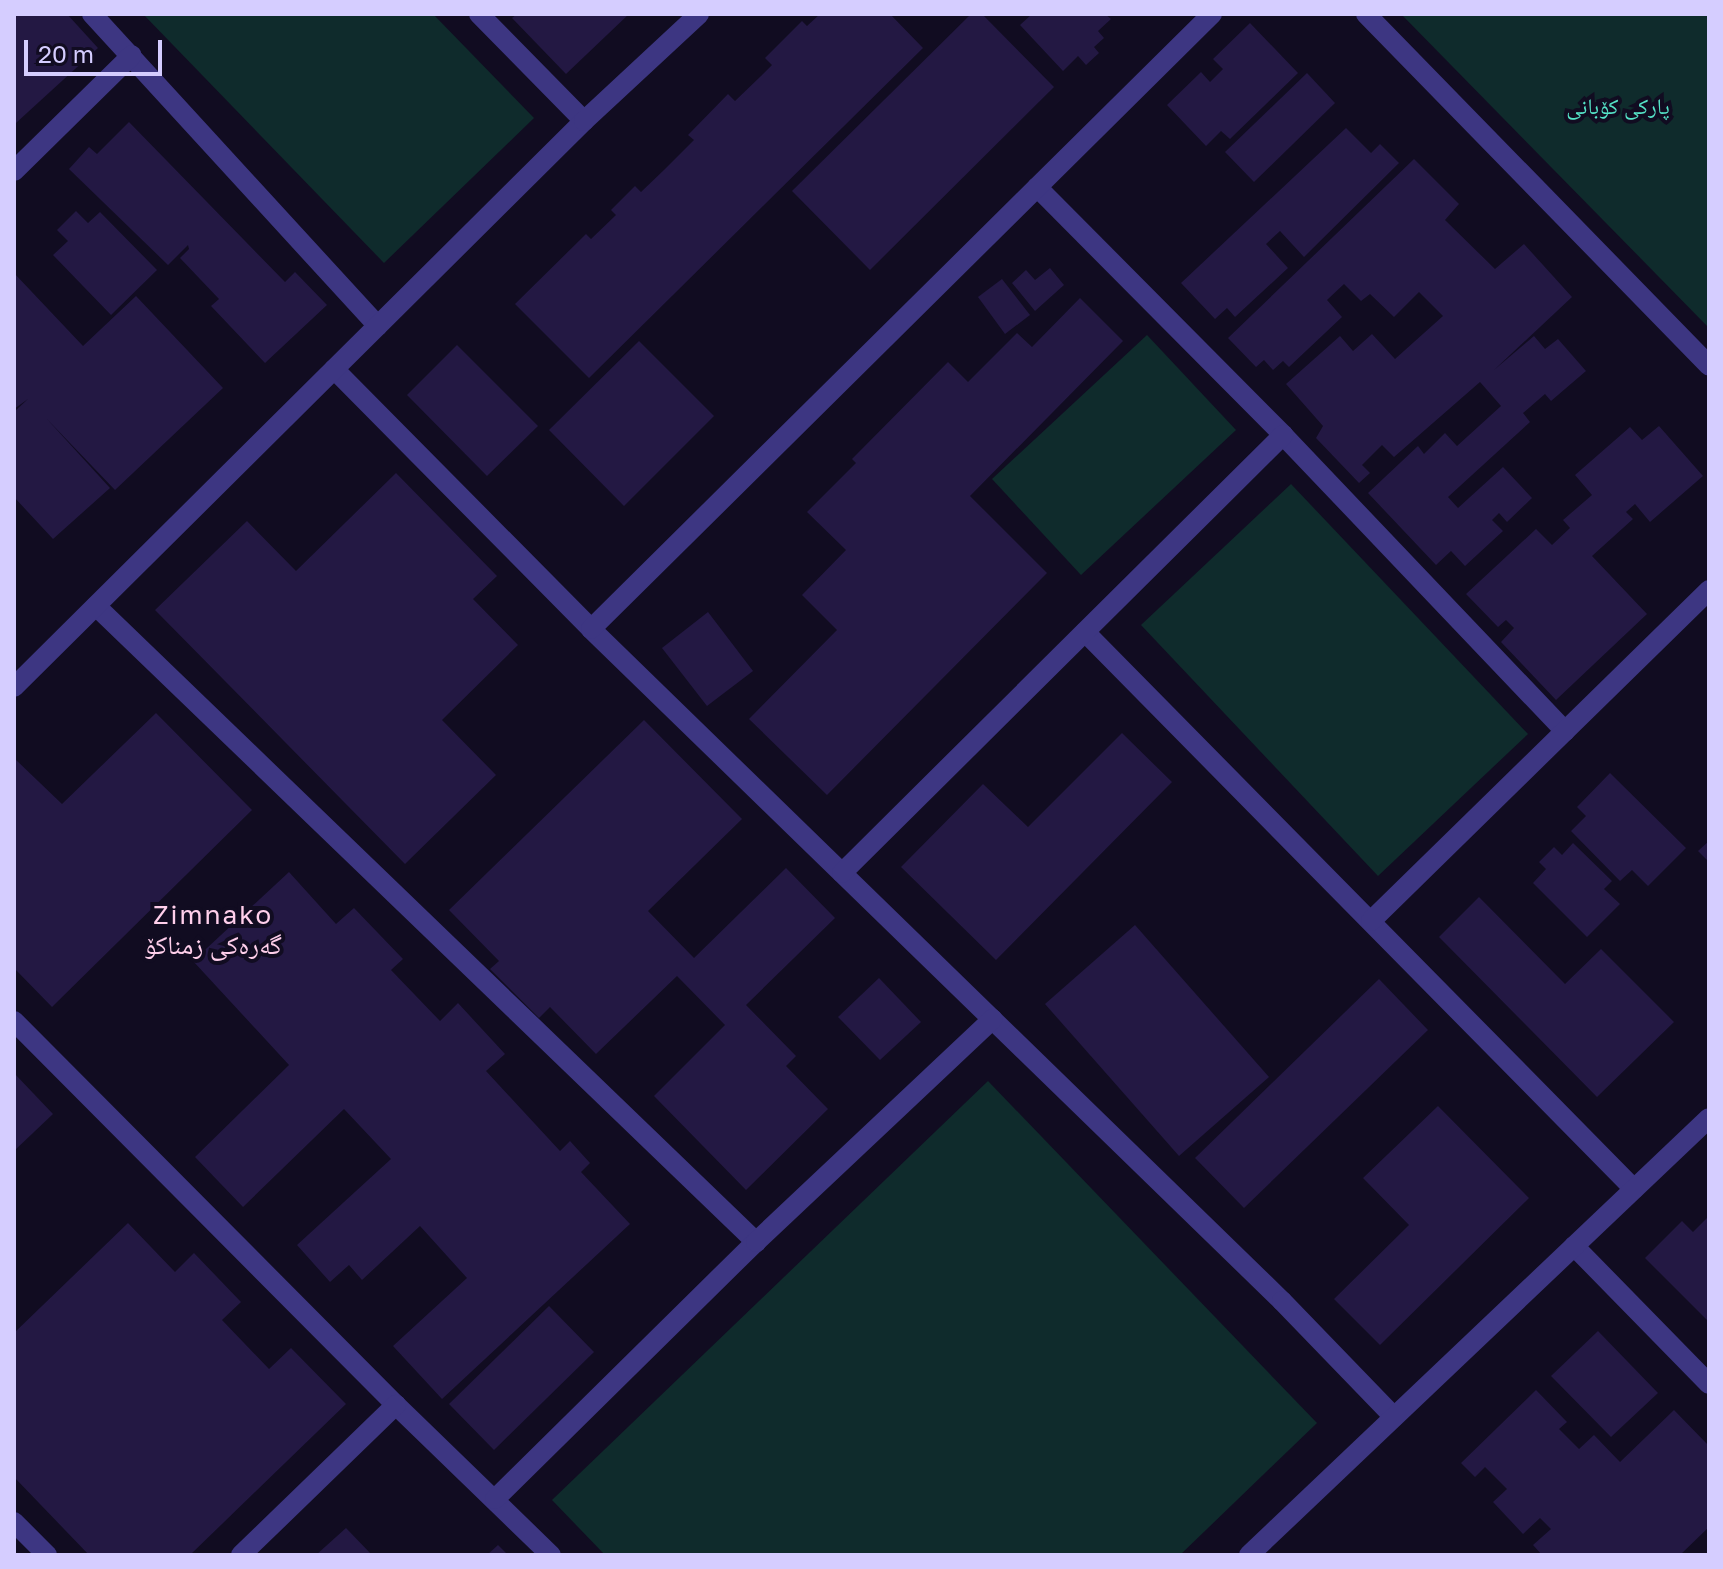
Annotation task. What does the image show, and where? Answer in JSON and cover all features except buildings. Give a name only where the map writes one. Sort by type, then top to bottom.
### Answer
[{"type":"street","points":[[92,14],[378,326]]},
{"type":"street","points":[[479,14],[584,121]]},
{"type":"street","points":[[14,687],[584,121],[699,14]]},
{"type":"street","points":[[591,629],[1212,14]]},
{"type":"street","points":[[1366,14],[1709,365]]},
{"type":"street","points":[[14,171],[132,55]]},
{"type":"street","points":[[1037,187],[1283,435],[1565,731]]},
{"type":"street","points":[[334,369],[591,629],[1282,1301],[1394,1417]]},
{"type":"street","points":[[842,873],[1283,435]]},
{"type":"street","points":[[1371,921],[1709,590]]},
{"type":"street","points":[[96,606],[756,1242]]},
{"type":"street","points":[[1085,632],[1634,1189]]},
{"type":"street","points":[[495,1499],[756,1242],[993,1019]]},
{"type":"street","points":[[14,1021],[396,1405],[551,1555]]},
{"type":"street","points":[[1249,1555],[1709,1118]]},
{"type":"street","points":[[1574,1246],[1709,1384]]},
{"type":"street","points":[[241,1555],[396,1405]]},
{"type":"street","points":[[14,1522],[47,1555]]},
{"type":"green space","points":[[143,14],[433,14],[534,118],[384,263]]},
{"type":"green space","name":"پارکی کۆبانی","points":[[1401,14],[1709,14],[1709,328]]},
{"type":"green space","points":[[1147,335],[1236,430],[1081,575],[992,479]]},
{"type":"green space","points":[[1291,484],[1528,734],[1378,876],[1141,625]]},
{"type":"green space","points":[[988,1081],[1317,1423],[1180,1555],[605,1555],[552,1500]]},
{"type":"district","name":"Zimnako گەرەکی زمناکۆ","points":[[213,930]]}]
